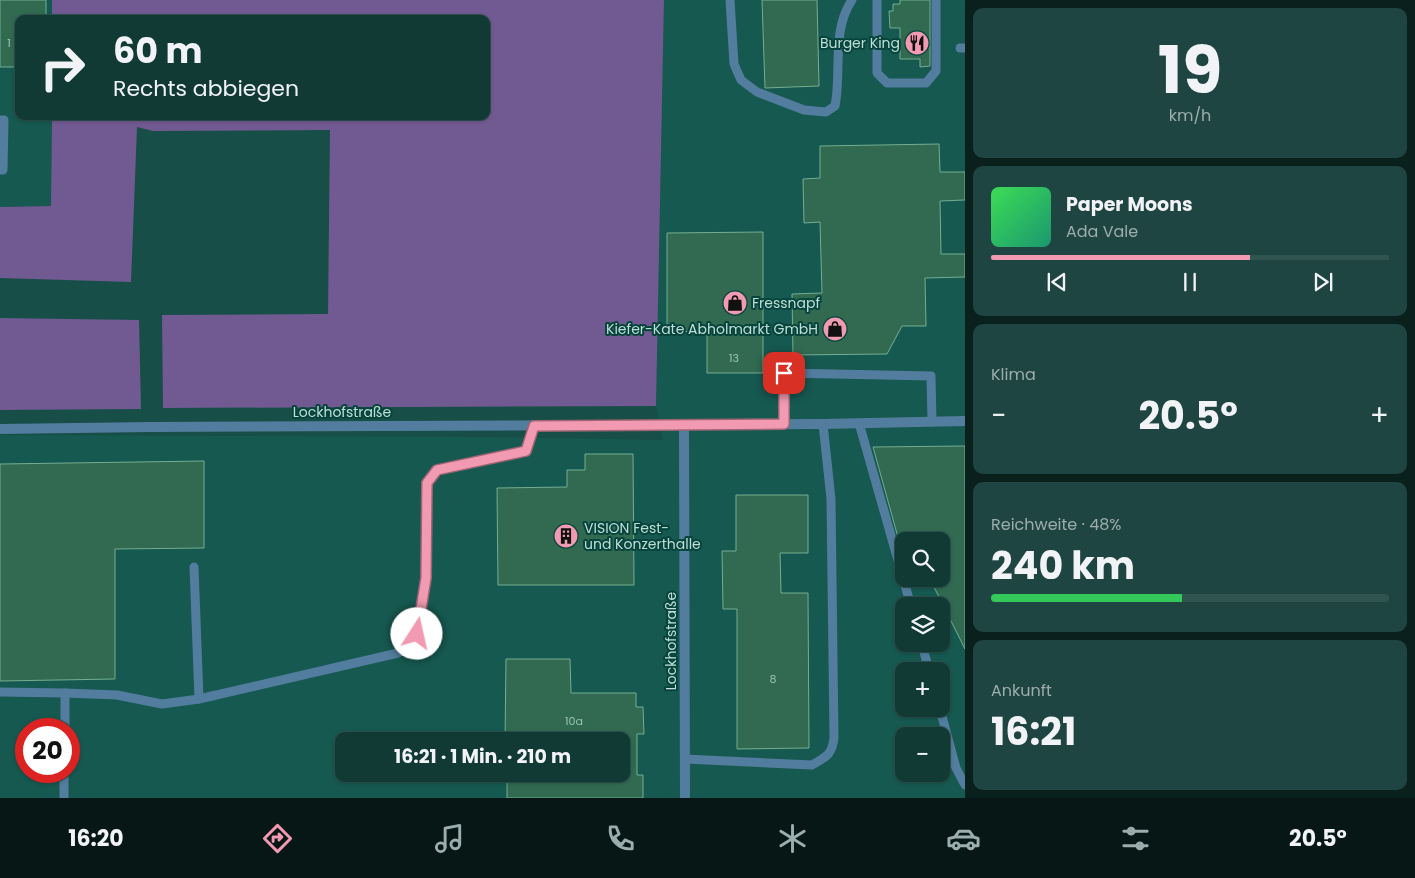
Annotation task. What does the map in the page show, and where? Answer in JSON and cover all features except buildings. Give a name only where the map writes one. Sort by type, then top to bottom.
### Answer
[{"type":"street","name":"Lockhofstraße","points":[[0,429],[822,424],[965,421]]},
{"type":"street","name":"Lockhofstraße","points":[[684,425],[685,798]]},
{"type":"lane","points":[[730,0],[734,64],[741,80],[757,92],[804,110],[826,112],[835,106],[839,41],[845,10],[852,0]]},
{"type":"lane","points":[[877,0],[877,73],[887,83],[926,83],[936,71],[936,0]]},
{"type":"lane","points":[[0,120],[4,120],[3,170],[0,170]]},
{"type":"lane","points":[[784,424],[784,373],[931,376],[932,422]]},
{"type":"lane","points":[[859,423],[908,597]]},
{"type":"lane","points":[[685,759],[812,765],[826,757],[833,749],[831,500],[822,424]]},
{"type":"lane","points":[[0,692],[117,695],[162,704],[199,699],[398,652],[410,646],[417,634],[426,578],[427,483],[437,470],[526,451],[534,426]]},
{"type":"lane","points":[[194,567],[199,699]]},
{"type":"lane","points":[[65,693],[65,718]]},
{"type":"lane","points":[[942,717],[956,768],[965,785]]},
{"type":"lane","points":[[64,783],[64,798]]},
{"type":"shaded area","points":[[0,0],[52,0],[52,15],[15,15],[15,120],[52,120],[51,206],[0,207]]},
{"type":"shaded area","points":[[52,0],[664,0],[656,406],[163,408],[162,315],[328,314],[330,130],[153,131],[137,127],[131,282],[0,278],[0,207],[51,206],[52,120],[490,120],[490,15],[52,15]]},
{"type":"shaded area","points":[[664,0],[965,0],[965,798],[0,798],[0,435],[491,437],[663,440],[656,406]]},
{"type":"shaded area","points":[[0,318],[139,320],[141,409],[0,410]]},
{"type":"place","name":"Burger King","points":[[917,43]]},
{"type":"place","name":"Fressnapf","points":[[735,303]]},
{"type":"place","name":"Kiefer-Kate Abholmarkt GmbH","points":[[835,329]]},
{"type":"place","name":"VISION Fest- und Konzerthalle","points":[[566,536]]},
{"type":"route","points":[[417,634],[426,578],[427,483],[437,470],[526,451],[534,426],[784,424],[784,373]]}]
